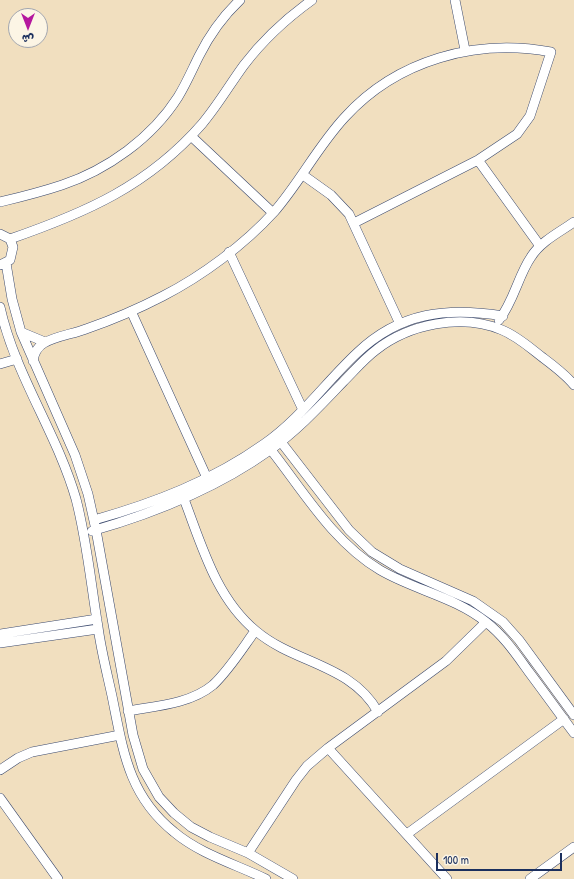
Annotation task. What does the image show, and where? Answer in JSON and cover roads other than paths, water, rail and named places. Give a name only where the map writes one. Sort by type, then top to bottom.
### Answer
[{"type":"street","points":[[0,202],[46,190],[77,179],[106,164],[133,146],[157,123],[174,102],[207,41],[240,0]]},
{"type":"street","points":[[0,234],[10,239],[63,221],[110,198],[165,161],[191,136],[213,110],[257,49],[284,22],[312,0]]},
{"type":"street","points":[[455,0],[465,50]]},
{"type":"street","points":[[33,361],[37,349],[45,342],[85,330],[132,311],[181,286],[229,252],[273,213],[304,175],[336,128],[354,107],[387,82],[437,59],[465,50],[510,47],[551,52],[526,123],[511,138],[478,160],[354,223]]},
{"type":"street","points":[[191,136],[273,213]]},
{"type":"street","points":[[478,160],[540,246]]},
{"type":"street","points":[[304,175],[338,201],[354,223],[400,324]]},
{"type":"street","points":[[493,327],[503,316],[529,260],[540,246],[574,222]]},
{"type":"street","points":[[10,239],[14,252],[10,260],[3,264],[21,332],[75,455],[88,494],[96,530],[128,712],[136,749],[143,769],[153,788],[166,805],[182,820],[200,832],[248,853],[293,879]]},
{"type":"street","points":[[229,252],[303,410]]},
{"type":"street","points":[[0,307],[9,341],[63,462],[76,499],[83,533],[97,624],[123,754],[131,776],[142,797],[157,816],[174,832],[194,846],[249,875],[266,879]]},
{"type":"street","points":[[132,311],[207,478]]},
{"type":"street","points":[[94,520],[156,501],[207,478],[264,444],[303,410],[356,353],[386,330],[421,316],[452,311],[467,311],[503,316]]},
{"type":"street","points":[[83,533],[96,530],[184,499],[229,476],[271,450],[308,419],[364,360],[380,347],[398,336],[417,329],[437,324],[464,323],[493,327],[509,333],[523,342],[562,372],[574,385]]},
{"type":"street","points":[[21,332],[45,342]]},
{"type":"street","points":[[0,364],[17,359]]},
{"type":"street","points":[[281,442],[349,530],[372,552],[400,569],[473,601],[503,622],[519,640],[574,715]]},
{"type":"street","points":[[271,450],[333,530],[351,549],[382,570],[460,605],[486,622],[510,646],[574,733]]},
{"type":"street","points":[[184,499],[221,589],[236,611],[255,631],[278,647],[350,680],[368,697],[378,712]]},
{"type":"street","points":[[248,853],[296,780],[307,766],[328,748],[446,661],[486,622]]},
{"type":"street","points":[[0,634],[97,624]]},
{"type":"street","points":[[0,643],[97,624]]},
{"type":"street","points":[[128,712],[186,700],[204,691],[220,678],[255,631]]},
{"type":"street","points":[[407,834],[564,719]]},
{"type":"street","points":[[0,770],[18,758],[32,752],[120,735]]},
{"type":"street","points":[[328,748],[447,879]]},
{"type":"street","points":[[0,798],[58,879]]},
{"type":"street","points":[[530,879],[574,847]]}]
